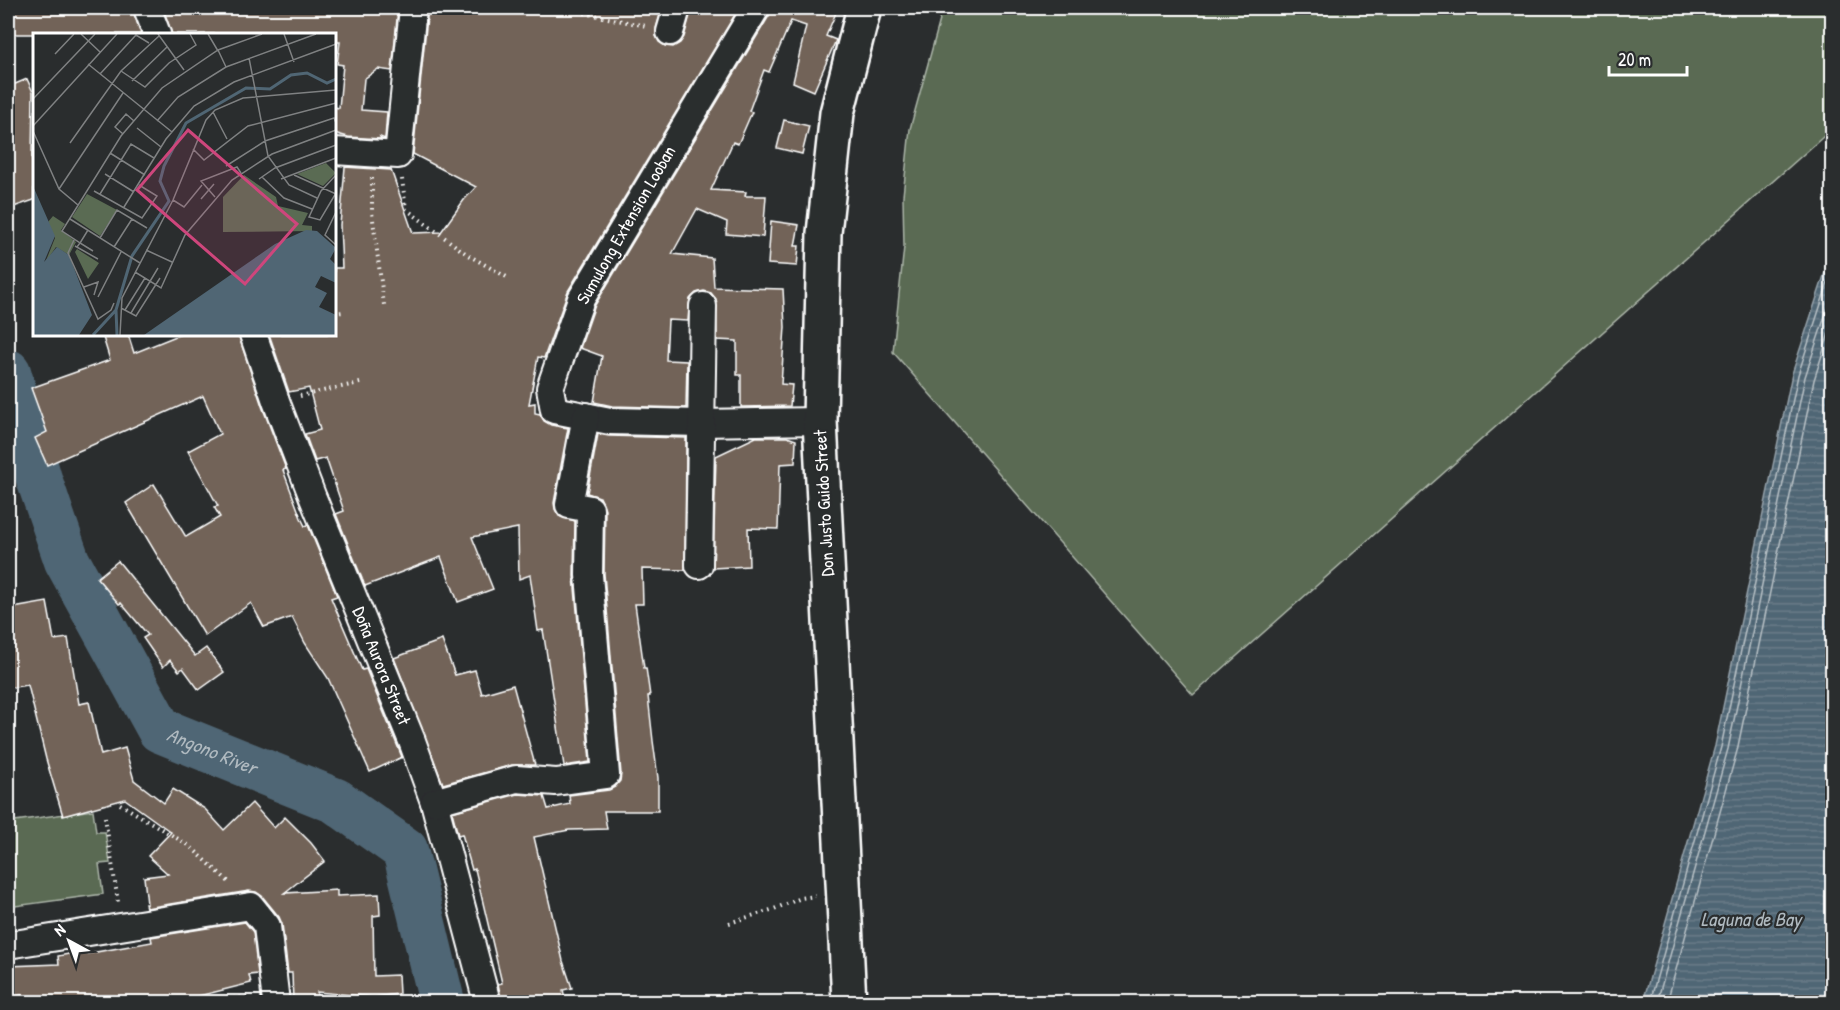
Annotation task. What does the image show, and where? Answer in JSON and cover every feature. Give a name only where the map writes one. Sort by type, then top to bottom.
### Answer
[{"type":"street","points":[[147,8],[157,33]]},
{"type":"street","points":[[336,151],[398,155],[413,8]]},
{"type":"street","points":[[670,32],[677,8]]},
{"type":"street","name":"Sumulong Extension Looban","points":[[756,8],[581,300],[550,388],[554,411],[610,420],[701,423],[820,422]]},
{"type":"street","name":"Don Justo Guido Street","points":[[849,1002],[820,422],[824,233],[836,124],[864,8]]},
{"type":"street","points":[[699,565],[703,306]]},
{"type":"street","name":"Doña Aurora Street","points":[[254,336],[276,401],[434,802],[488,1002]]},
{"type":"street","points":[[434,802],[516,779],[556,782],[606,775],[589,575],[590,509],[569,505],[586,416]]},
{"type":"street","points":[[8,945],[251,906],[267,926],[276,997]]},
{"type":"path","points":[[561,8],[670,32]]},
{"type":"path","points":[[373,154],[372,212],[384,305]]},
{"type":"path","points":[[398,155],[406,209],[468,255],[510,279]]},
{"type":"path","points":[[336,313],[343,312]]},
{"type":"path","points":[[276,401],[364,382]]},
{"type":"path","points":[[120,804],[190,846],[251,906]]},
{"type":"path","points":[[105,817],[121,927]]},
{"type":"path","points":[[729,923],[801,898],[832,894],[842,889]]},
{"type":"path","points":[[210,1002],[276,997]]},
{"type":"green space","points":[[933,8],[1832,8],[1832,129],[1193,695],[893,352],[904,247],[903,196],[910,129],[940,20]]},
{"type":"green space","points":[[93,810],[96,832],[105,832],[110,863],[99,864],[103,894],[8,907],[8,822]]},
{"type":"water","name":"Laguna de Bay","points":[[1832,251],[1832,1002],[1643,1002],[1715,746],[1792,374]]},
{"type":"building","points":[[8,8],[132,8],[141,33],[33,33],[8,34]]},
{"type":"building","points":[[163,8],[398,8],[392,71],[378,69],[364,79],[361,110],[387,112],[385,139],[348,137],[336,134],[336,107],[339,108],[343,65],[337,64],[340,42],[336,42],[336,33],[172,33]]},
{"type":"building","points":[[428,8],[662,8],[656,36],[665,46],[673,47],[684,37],[692,8],[739,8],[568,291],[544,358],[538,357],[529,404],[535,403],[535,413],[540,414],[544,421],[551,425],[568,428],[554,503],[559,516],[575,521],[574,576],[590,762],[564,766],[543,630],[538,631],[530,575],[519,579],[518,528],[472,537],[493,589],[458,602],[441,557],[365,586],[336,514],[344,511],[326,458],[315,461],[305,434],[320,430],[309,388],[289,392],[270,336],[336,336],[336,268],[342,268],[340,225],[345,167],[391,170],[413,233],[441,232],[476,187],[413,154]]},
{"type":"building","points":[[771,8],[838,8],[826,36],[836,40],[814,91],[793,82],[806,26],[791,21],[769,72],[764,70],[749,111],[752,112],[738,144],[733,142],[711,190],[746,192],[745,196],[766,196],[763,237],[726,234],[727,222],[697,209],[672,254],[712,258],[714,287],[783,289],[785,327],[781,384],[792,385],[790,406],[741,407],[741,375],[737,375],[737,341],[717,340],[716,299],[711,293],[704,291],[696,293],[690,299],[688,321],[668,320],[666,360],[687,361],[686,408],[612,406],[594,402],[602,356],[580,348],[595,305],[769,16]]},
{"type":"building","points":[[27,79],[33,92],[33,200],[8,209],[8,87]]},
{"type":"building","points":[[784,120],[809,126],[802,154],[777,148]]},
{"type":"building","points":[[771,221],[799,225],[795,246],[799,246],[797,266],[768,264]]},
{"type":"building","points":[[103,336],[129,336],[134,353],[176,336],[239,336],[301,518],[305,526],[308,525],[337,596],[331,598],[362,670],[366,669],[402,757],[370,772],[328,678],[305,643],[292,617],[264,627],[251,603],[205,636],[126,503],[154,484],[186,537],[220,517],[214,507],[218,506],[188,451],[220,434],[203,396],[47,465],[35,438],[47,432],[31,388],[110,360]]},
{"type":"building","points":[[598,434],[686,438],[685,570],[642,569],[643,604],[635,604],[650,696],[648,696],[658,778],[658,811],[604,811],[607,829],[569,830],[534,837],[563,961],[572,988],[563,990],[566,1002],[502,1002],[498,984],[502,983],[475,869],[472,870],[462,834],[458,835],[452,812],[518,794],[544,796],[548,809],[570,804],[569,795],[609,790],[620,781],[604,574],[605,509],[600,497],[587,493]]},
{"type":"building","points":[[756,437],[787,437],[796,440],[795,463],[780,464],[778,529],[748,528],[749,566],[713,568],[716,456]]},
{"type":"building","points":[[118,561],[195,656],[206,648],[224,672],[199,690],[183,668],[179,671],[170,660],[163,667],[143,638],[148,635],[97,578]]},
{"type":"building","points":[[47,602],[54,640],[68,638],[79,704],[89,702],[101,755],[125,748],[134,780],[164,803],[173,789],[205,809],[224,830],[252,803],[274,828],[285,817],[325,861],[284,893],[337,890],[337,896],[379,894],[380,915],[373,916],[374,976],[398,975],[399,994],[374,997],[317,992],[317,1002],[293,1002],[292,973],[288,973],[282,924],[262,896],[249,891],[146,908],[144,877],[168,874],[148,856],[171,832],[125,799],[63,816],[28,685],[8,688],[8,609]]},
{"type":"building","points":[[442,640],[455,675],[475,670],[482,694],[513,685],[535,765],[512,765],[443,784],[394,658]]},
{"type":"building","points":[[245,922],[253,932],[258,974],[249,975],[251,983],[175,1002],[23,1002],[22,995],[8,998],[8,966],[59,964],[58,956],[85,951],[85,954],[152,942],[151,937]]},
{"type":"waterway","name":"Angono River","points":[[8,372],[39,479],[67,561],[160,730],[336,801],[405,850],[442,1002]]}]
